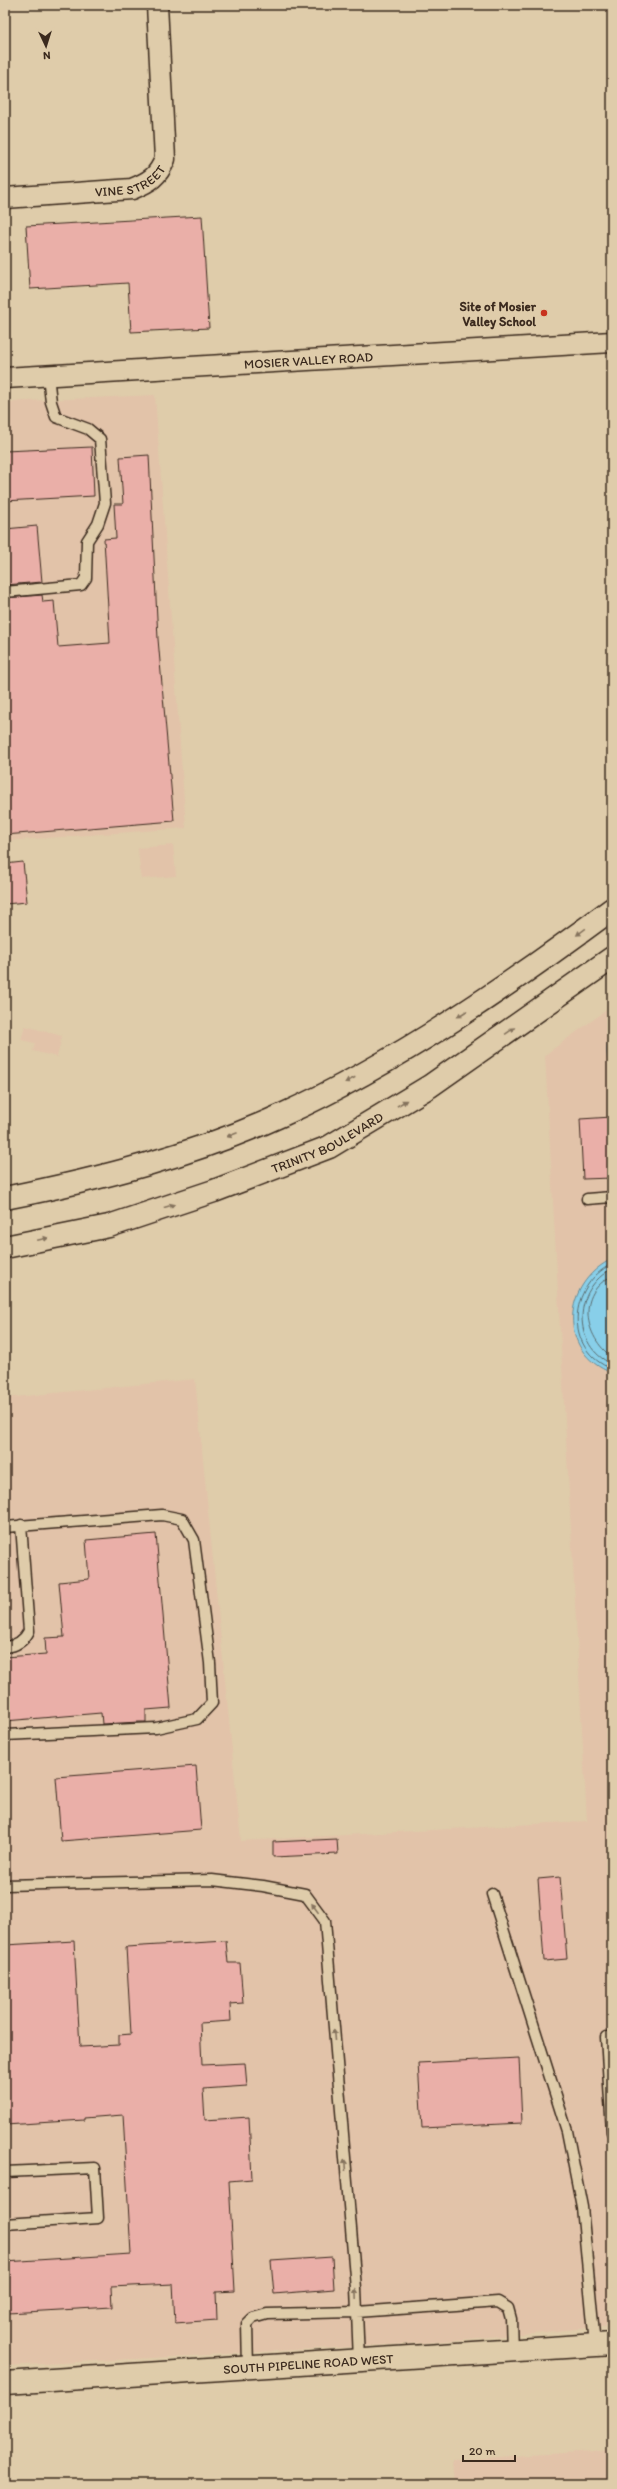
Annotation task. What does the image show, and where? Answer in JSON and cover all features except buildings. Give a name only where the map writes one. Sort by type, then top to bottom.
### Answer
[{"type":"main road","points":[[5,1198],[134,1169],[282,1115],[364,1074],[461,1014],[612,909]]},
{"type":"main road","name":"TRINITY BOULEVARD","points":[[5,1247],[109,1226],[214,1191],[329,1148],[430,1086],[612,958]]},
{"type":"main road","name":"SOUTH PIPELINE ROAD WEST","points":[[5,2383],[603,2344]]},
{"type":"street","name":"VINE STREET","points":[[5,198],[132,189],[150,182],[160,170],[165,159],[157,5]]},
{"type":"street","name":"MOSIER VALLEY ROAD","points":[[5,378],[612,342]]},
{"type":"lane","points":[[5,592],[81,585],[86,578],[88,541],[98,524],[106,503],[100,439],[88,429],[56,417],[51,402],[48,375]]},
{"type":"lane","points":[[587,1199],[612,1197]]},
{"type":"lane","points":[[5,1527],[162,1516],[182,1519],[194,1540],[210,1663],[212,1703],[197,1719],[156,1728],[5,1735]]},
{"type":"lane","points":[[5,1648],[13,1646],[25,1639],[29,1631],[21,1525]]},
{"type":"lane","points":[[5,1885],[212,1880],[263,1886],[305,1894],[324,1921],[357,2312],[359,2361]]},
{"type":"lane","points":[[492,1894],[567,2131],[582,2207],[603,2344]]},
{"type":"lane","points":[[612,2037],[606,2037],[612,2132]]},
{"type":"lane","points":[[5,2172],[95,2168],[98,2218],[5,2224]]},
{"type":"lane","points":[[248,2368],[247,2324],[253,2318],[267,2314],[357,2312],[498,2302],[508,2308],[511,2319],[512,2351]]},
{"type":"shaded area","points":[[155,395],[186,828],[5,841],[5,402]]},
{"type":"shaded area","points":[[173,845],[176,876],[141,879],[138,848]]},
{"type":"shaded area","points":[[612,1006],[612,2326],[422,2343],[5,2366],[5,1398],[195,1379],[241,1841],[587,1821],[545,1055]]},
{"type":"shaded area","points":[[25,1026],[62,1036],[57,1057],[33,1051],[35,1043],[21,1040]]},
{"type":"shaded area","points":[[612,2450],[612,2484],[454,2484],[452,2460]]},
{"type":"water","points":[[612,1029],[612,1069],[608,1059],[607,1049],[608,1039]]},
{"type":"water","points":[[612,1259],[612,1373],[594,1363],[582,1350],[575,1334],[573,1317],[576,1300],[583,1284],[595,1270]]},
{"type":"place","name":"Site of Mosier Valley School","points":[[544,313]]}]
